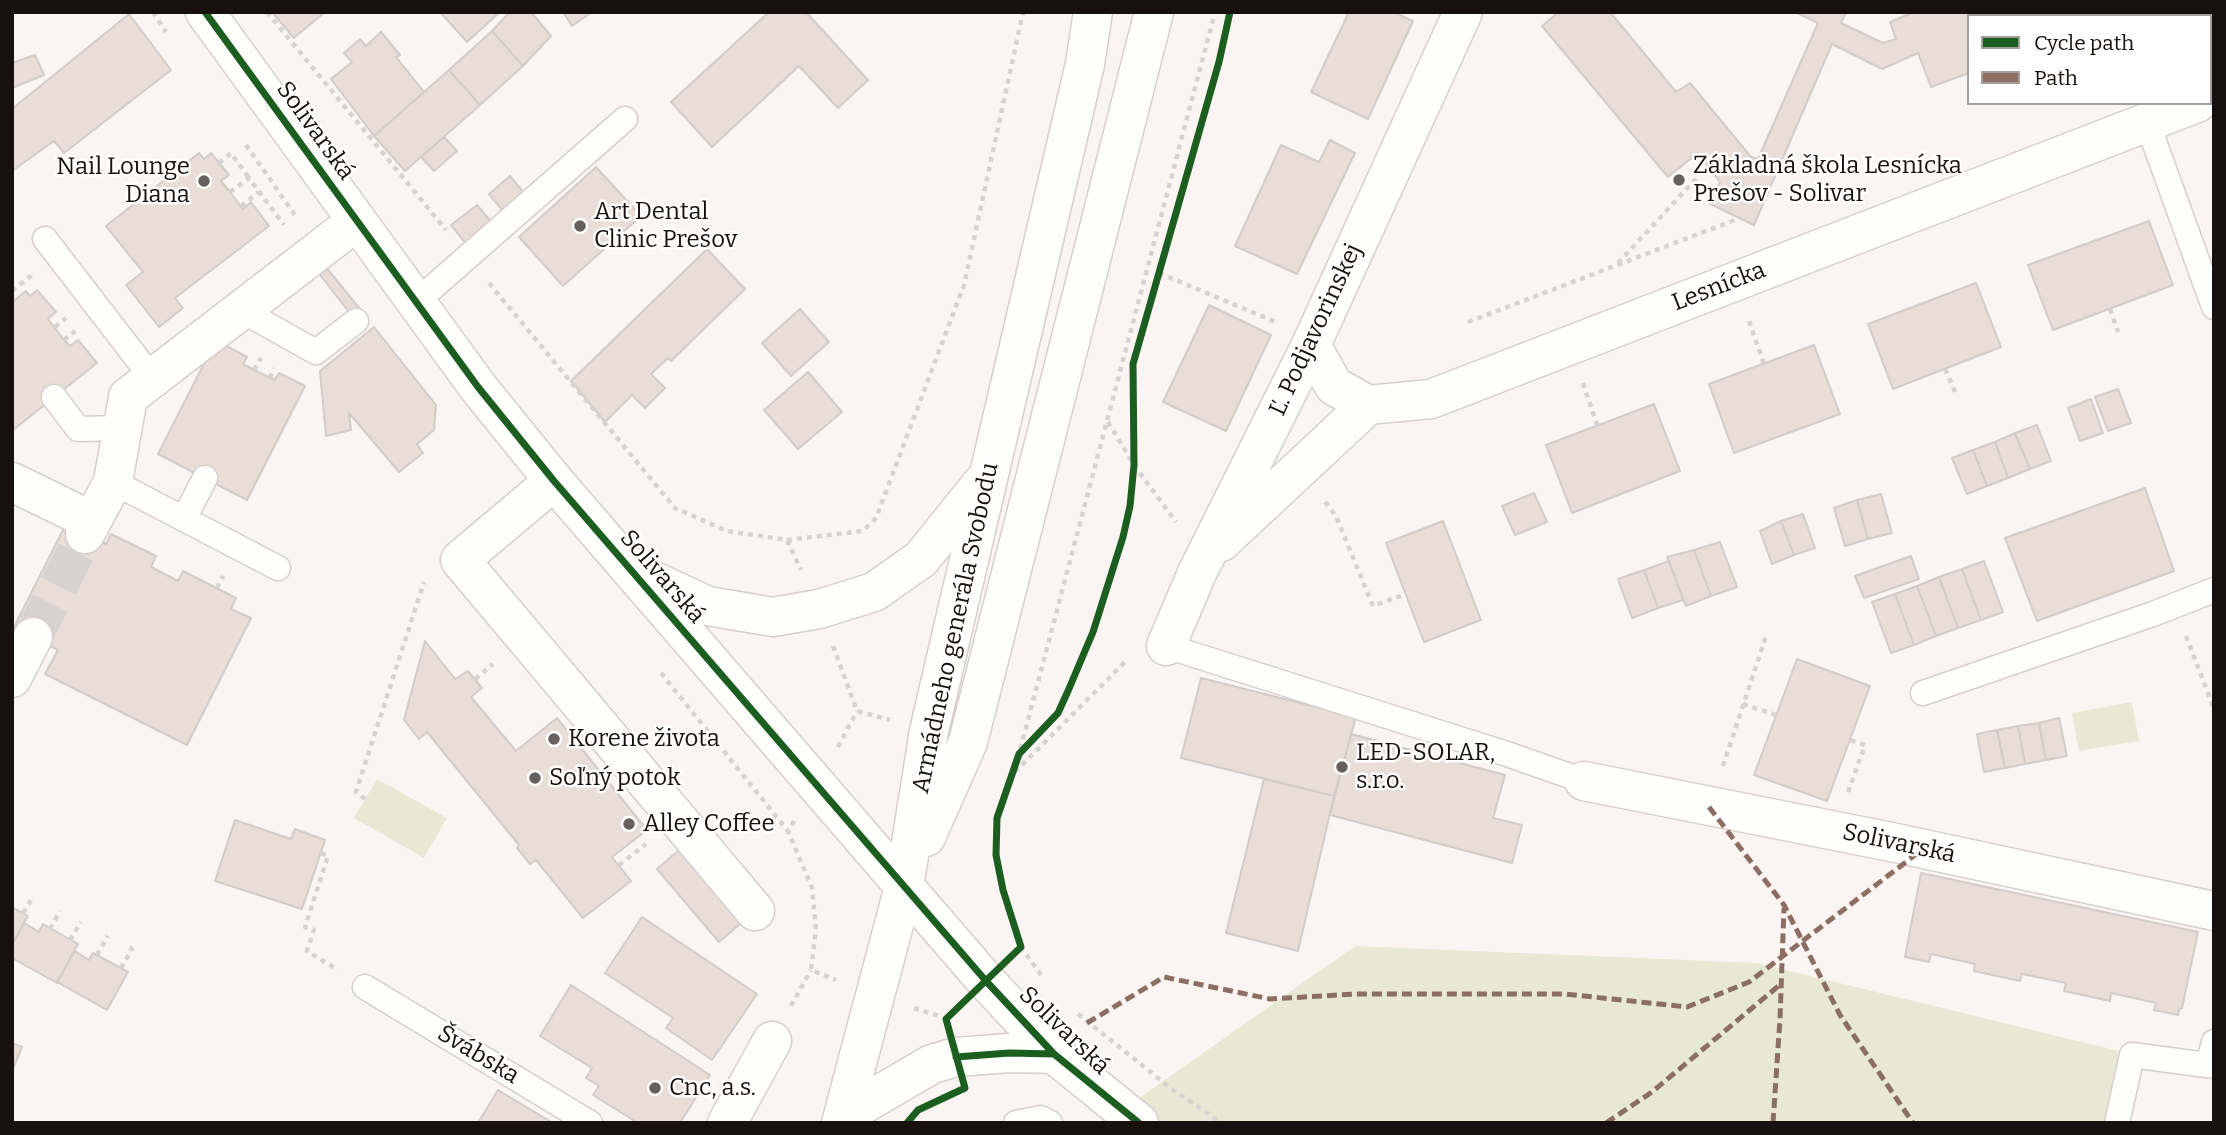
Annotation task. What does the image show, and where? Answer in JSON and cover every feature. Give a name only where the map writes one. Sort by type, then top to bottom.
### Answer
[{"type":"street","name":"Solivarská","points":[[205,12],[478,387],[554,481],[986,981],[1054,1054],[1139,1123]]},
{"type":"street","name":"Armádneho generála Svobodu","points":[[905,887],[929,731],[1085,64],[1093,12]]},
{"type":"street","name":"Armádneho generála Svobodu","points":[[905,887],[968,742],[1154,12]]},
{"type":"street","name":"Ľ. Podjavorinskej","points":[[1166,646],[1204,559],[1311,345],[1463,12]]},
{"type":"street","name":"Lesnícka","points":[[1368,405],[1431,399],[2192,105]]},
{"type":"street","points":[[12,482],[89,528],[113,482],[128,397],[357,221]]},
{"type":"street","points":[[1204,559],[1368,405],[1334,386],[1311,345]]},
{"type":"street","points":[[632,570],[708,607],[773,617],[819,609],[874,592],[921,559],[989,475]]},
{"type":"street","points":[[554,481],[460,560],[755,911]]},
{"type":"street","points":[[12,678],[33,638]]},
{"type":"street","name":"Solivarská","points":[[1584,781],[2214,911]]},
{"type":"street","points":[[842,1119],[905,887]]},
{"type":"street","points":[[727,1123],[772,1041]]},
{"type":"street","points":[[842,1119],[932,1064],[956,1057],[1009,1053],[1054,1054]]},
{"type":"lane","points":[[416,302],[625,119]]},
{"type":"lane","points":[[2147,122],[2214,307]]},
{"type":"lane","points":[[46,239],[153,379]]},
{"type":"lane","points":[[242,310],[316,352],[356,321]]},
{"type":"lane","points":[[54,397],[78,429],[123,428]]},
{"type":"lane","points":[[184,519],[205,478]]},
{"type":"lane","points":[[113,482],[278,568]]},
{"type":"lane","points":[[1923,693],[2214,590]]},
{"type":"lane","points":[[1166,646],[1584,781]]},
{"type":"lane","name":"Švábska","points":[[365,987],[590,1123]]},
{"type":"lane","points":[[2118,1123],[2133,1055],[2212,1058]]},
{"type":"lane","points":[[1016,1123],[1041,1118],[1050,1123]]},
{"type":"path","points":[[267,12],[675,508],[727,531],[787,540],[863,531],[876,518],[964,285],[1023,12]]},
{"type":"path","points":[[1047,984],[1021,947],[1003,890],[996,855],[997,818],[1019,754],[1215,12]]},
{"type":"path","points":[[219,163],[231,153],[284,225]]},
{"type":"path","points":[[1615,266],[1708,166]]},
{"type":"path","points":[[230,192],[248,178]]},
{"type":"path","points":[[241,206],[259,192]]},
{"type":"path","points":[[1468,322],[1741,218]]},
{"type":"path","points":[[1156,286],[1163,260]]},
{"type":"path","points":[[2110,309],[2119,332]]},
{"type":"path","points":[[1748,318],[1764,364]]},
{"type":"path","points":[[1945,369],[1956,396]]},
{"type":"path","points":[[1582,380],[1597,425]]},
{"type":"path","points":[[1107,421],[1134,465],[1204,559]]},
{"type":"path","points":[[1133,478],[1134,452]]},
{"type":"path","points":[[1321,496],[1336,516],[1373,606],[1406,594]]},
{"type":"path","points":[[787,540],[819,609],[857,711],[816,787],[788,831],[812,888],[816,929],[811,970],[946,1019]]},
{"type":"path","points":[[365,799],[356,792],[427,574]]},
{"type":"path","points":[[217,589],[223,575]]},
{"type":"path","points":[[2175,606],[2213,705]]},
{"type":"path","points":[[1709,807],[1766,636]]},
{"type":"path","points":[[1014,772],[1148,639],[1166,646]]},
{"type":"path","points":[[1743,704],[1776,715]]},
{"type":"path","points":[[857,711],[929,731]]},
{"type":"path","points":[[1834,831],[1865,745],[1850,740]]},
{"type":"path","points":[[968,742],[1019,754]]},
{"type":"path","points":[[1019,754],[1029,744]]},
{"type":"path","points":[[321,853],[328,856],[305,926],[313,930],[307,951],[365,987]]},
{"type":"path","points":[[23,913],[33,897]]},
{"type":"path","points":[[50,929],[60,911]]},
{"type":"path","points":[[70,940],[81,922]]},
{"type":"path","points":[[97,955],[108,936]]},
{"type":"path","points":[[121,968],[132,949],[125,945]]},
{"type":"path","points":[[1077,1013],[1173,1090],[1222,1123]]},
{"type":"green space","points":[[2132,702],[2139,741],[2079,751],[2072,713]]},
{"type":"green space","points":[[377,779],[447,818],[424,858],[354,818]]},
{"type":"green space","points":[[1355,946],[1757,963],[2119,1051],[2104,1123],[1138,1123],[1118,1113]]},
{"type":"building","points":[[272,12],[325,12],[294,38]]},
{"type":"building","points":[[440,12],[500,12],[467,42]]},
{"type":"building","points":[[510,12],[531,12],[551,36],[523,66],[492,31]]},
{"type":"building","points":[[563,12],[592,12],[572,26]]},
{"type":"building","points":[[769,12],[806,12],[868,80],[838,108],[799,66],[712,147],[671,102]]},
{"type":"building","points":[[1349,12],[1393,12],[1413,21],[1368,119],[1311,92]]},
{"type":"building","points":[[1559,12],[1610,12],[1676,92],[1690,83],[1751,157],[1758,159],[1818,23],[1795,12],[1846,12],[1841,23],[1883,43],[1896,39],[1890,22],[1914,12],[2134,12],[1967,14],[1967,74],[1931,87],[1918,53],[1882,69],[1832,44],[1754,225],[1708,203],[1720,182],[1698,153],[1668,177],[1542,26]]},
{"type":"building","points":[[129,14],[171,70],[64,153],[54,141],[12,171],[12,109]]},
{"type":"building","points":[[492,31],[523,66],[480,105],[449,70]]},
{"type":"building","points":[[381,32],[400,55],[396,57],[424,92],[374,136],[331,79],[352,62],[344,53],[360,39],[366,46]]},
{"type":"building","points":[[35,55],[44,75],[12,88],[12,63]]},
{"type":"building","points":[[449,70],[480,105],[405,171],[374,136]]},
{"type":"building","points":[[444,137],[457,151],[434,171],[421,157]]},
{"type":"building","points":[[1330,140],[1355,153],[1297,274],[1235,246],[1281,145],[1319,162]]},
{"type":"building","points":[[199,153],[204,159],[211,153],[229,175],[221,181],[243,209],[251,202],[269,226],[175,298],[183,308],[159,327],[126,285],[143,272],[106,226]]},
{"type":"building","name":"Art Dental Clinic Prešov","points":[[596,167],[641,216],[563,286],[519,237]]},
{"type":"building","points":[[510,176],[524,193],[503,211],[489,194]]},
{"type":"building","points":[[477,205],[492,223],[466,244],[451,225]]},
{"type":"building","points":[[2149,221],[2173,285],[2053,330],[2028,265]]},
{"type":"building","points":[[707,249],[745,289],[671,361],[668,358],[651,374],[665,388],[645,408],[632,395],[605,422],[571,381]]},
{"type":"building","points":[[321,261],[364,314],[356,321],[313,266]]},
{"type":"building","points":[[1976,283],[2001,347],[1893,389],[1868,324]]},
{"type":"building","points":[[37,290],[56,312],[48,319],[64,340],[70,346],[78,340],[97,363],[12,431],[12,302],[26,291],[30,296]]},
{"type":"building","points":[[1209,305],[1271,335],[1226,431],[1163,402]]},
{"type":"building","points":[[800,309],[829,342],[791,376],[762,343]]},
{"type":"building","points":[[374,327],[436,405],[434,430],[417,444],[423,453],[399,472],[349,413],[351,430],[326,436],[320,371]]},
{"type":"building","points":[[223,344],[247,357],[243,364],[254,370],[275,380],[279,373],[305,386],[247,500],[158,454],[212,348],[219,352]]},
{"type":"building","points":[[1814,345],[1840,414],[1734,453],[1709,384]]},
{"type":"building","points":[[808,372],[842,412],[798,449],[764,410]]},
{"type":"building","points":[[2118,389],[2131,423],[2108,431],[2095,397]]},
{"type":"building","points":[[2091,399],[2103,433],[2080,441],[2068,408]]},
{"type":"building","points":[[1654,404],[1680,471],[1572,513],[1546,445]]},
{"type":"building","points":[[2037,425],[2051,461],[2030,469],[2015,433]]},
{"type":"building","points":[[2015,433],[2030,469],[2008,478],[1995,442]]},
{"type":"building","points":[[1995,442],[2008,478],[1987,486],[1973,450]]},
{"type":"building","points":[[1973,450],[1987,486],[1967,494],[1952,458]]},
{"type":"building","points":[[2145,488],[2174,571],[2037,621],[2005,538]]},
{"type":"building","points":[[1534,493],[1547,522],[1515,535],[1502,506]]},
{"type":"building","points":[[1881,494],[1892,533],[1868,539],[1857,500]]},
{"type":"building","points":[[1857,500],[1868,539],[1845,546],[1834,508]]},
{"type":"building","points":[[1803,514],[1815,548],[1794,555],[1781,521]]},
{"type":"building","points":[[1443,521],[1481,620],[1424,642],[1386,543]]},
{"type":"building","points":[[1781,521],[1794,555],[1772,564],[1760,531]]},
{"type":"building","points":[[66,524],[106,544],[111,534],[156,556],[151,567],[178,581],[183,571],[236,598],[231,609],[251,618],[187,745],[45,674],[58,650],[14,627]]},
{"type":"building","points":[[1720,542],[1737,587],[1711,596],[1694,550]]},
{"type":"building","points":[[1694,550],[1711,596],[1686,606],[1667,557]]},
{"type":"building","points":[[1911,556],[1919,579],[1864,598],[1855,576]]},
{"type":"building","points":[[1669,561],[1683,600],[1658,608],[1644,570]]},
{"type":"building","points":[[1984,561],[2003,612],[1981,620],[1962,569]]},
{"type":"building","points":[[1962,569],[1981,620],[1958,628],[1939,577]]},
{"type":"building","points":[[1644,570],[1658,608],[1632,618],[1618,579]]},
{"type":"building","points":[[1939,577],[1958,628],[1936,636],[1917,586]]},
{"type":"building","points":[[1917,586],[1936,636],[1914,645],[1895,594]]},
{"type":"building","points":[[1895,594],[1914,645],[1891,653],[1872,602]]},
{"type":"building","name":"Soľný potok","points":[[425,641],[455,679],[468,671],[482,688],[471,697],[516,751],[557,718],[647,830],[612,857],[631,881],[583,918],[536,860],[530,864],[517,848],[519,845],[427,732],[419,739],[404,720]]},
{"type":"building","points":[[1797,659],[1870,686],[1827,801],[1754,775]]},
{"type":"building","points":[[1201,678],[1356,717],[1334,796],[1181,758]]},
{"type":"building","points":[[2059,718],[2067,756],[2046,760],[2039,723]]},
{"type":"building","points":[[2039,723],[2046,760],[2025,764],[2018,726]]},
{"type":"building","points":[[2018,726],[2025,764],[2005,768],[1997,730]]},
{"type":"building","points":[[1997,730],[2005,768],[1984,772],[1977,734]]},
{"type":"building","points":[[1351,734],[1505,775],[1493,818],[1522,825],[1512,863],[1330,815]]},
{"type":"building","points":[[1264,779],[1334,796],[1298,951],[1226,933]]},
{"type":"building","points":[[235,820],[291,839],[295,829],[325,840],[302,909],[215,881]]},
{"type":"building","points":[[693,838],[755,911],[719,942],[657,869]]},
{"type":"building","points":[[1921,873],[2198,932],[2182,1008],[2178,1015],[2154,1010],[2156,1003],[2111,993],[2110,1001],[2064,991],[2066,983],[2022,974],[2020,981],[1974,971],[1975,964],[1931,954],[1929,962],[1905,957]]},
{"type":"building","points":[[12,907],[28,916],[12,945]]},
{"type":"building","points":[[642,917],[757,994],[712,1060],[666,1028],[673,1018],[605,973]]},
{"type":"building","points":[[24,923],[39,932],[43,924],[78,944],[57,983],[12,958],[12,945]]},
{"type":"building","points":[[75,951],[89,960],[93,953],[128,972],[107,1010],[57,982]]},
{"type":"building","points":[[571,985],[710,1075],[680,1123],[638,1123],[593,1095],[599,1086],[586,1078],[592,1068],[540,1036]]},
{"type":"building","points":[[12,1043],[22,1047],[12,1071]]},
{"type":"building","points":[[498,1090],[553,1123],[478,1123]]},
{"type":"tunnel","points":[[33,637],[85,534]]},
{"type":"marked path","points":[[1709,807],[1784,905],[1840,1015],[1913,1123]]},
{"type":"marked path","points":[[1087,1023],[1164,977],[1270,999],[1356,994],[1565,994],[1687,1007],[1749,982],[1923,849]]},
{"type":"marked path","points":[[1773,1123],[1784,908]]},
{"type":"marked path","points":[[1606,1123],[1652,1092],[1782,983]]},
{"type":"cycle path","points":[[205,12],[478,387],[554,481],[986,981],[1054,1054],[1139,1123]]},
{"type":"cycle path","points":[[907,1123],[918,1110],[965,1088],[946,1019],[1021,947],[1003,890],[996,855],[997,818],[1019,754],[1058,713],[1068,691],[1093,632],[1123,537],[1130,506],[1134,465],[1133,364],[1219,62],[1230,12]]},
{"type":"cycle path","points":[[956,1057],[1009,1053],[1054,1054]]},
{"type":"place","name":"Základná škola Lesnícka Prešov - Solivar","points":[[1679,180]]},
{"type":"place","name":"Nail Lounge Diana","points":[[204,181]]},
{"type":"place","name":"Art Dental Clinic Prešov","points":[[580,226]]},
{"type":"place","name":"Korene života","points":[[554,739]]},
{"type":"place","name":"LED-SOLAR, s.r.o.","points":[[1342,767]]},
{"type":"place","name":"Soľný potok","points":[[535,778]]},
{"type":"place","name":"Alley Coffee","points":[[629,824]]},
{"type":"place","name":"Cnc, a.s.","points":[[655,1088]]}]
